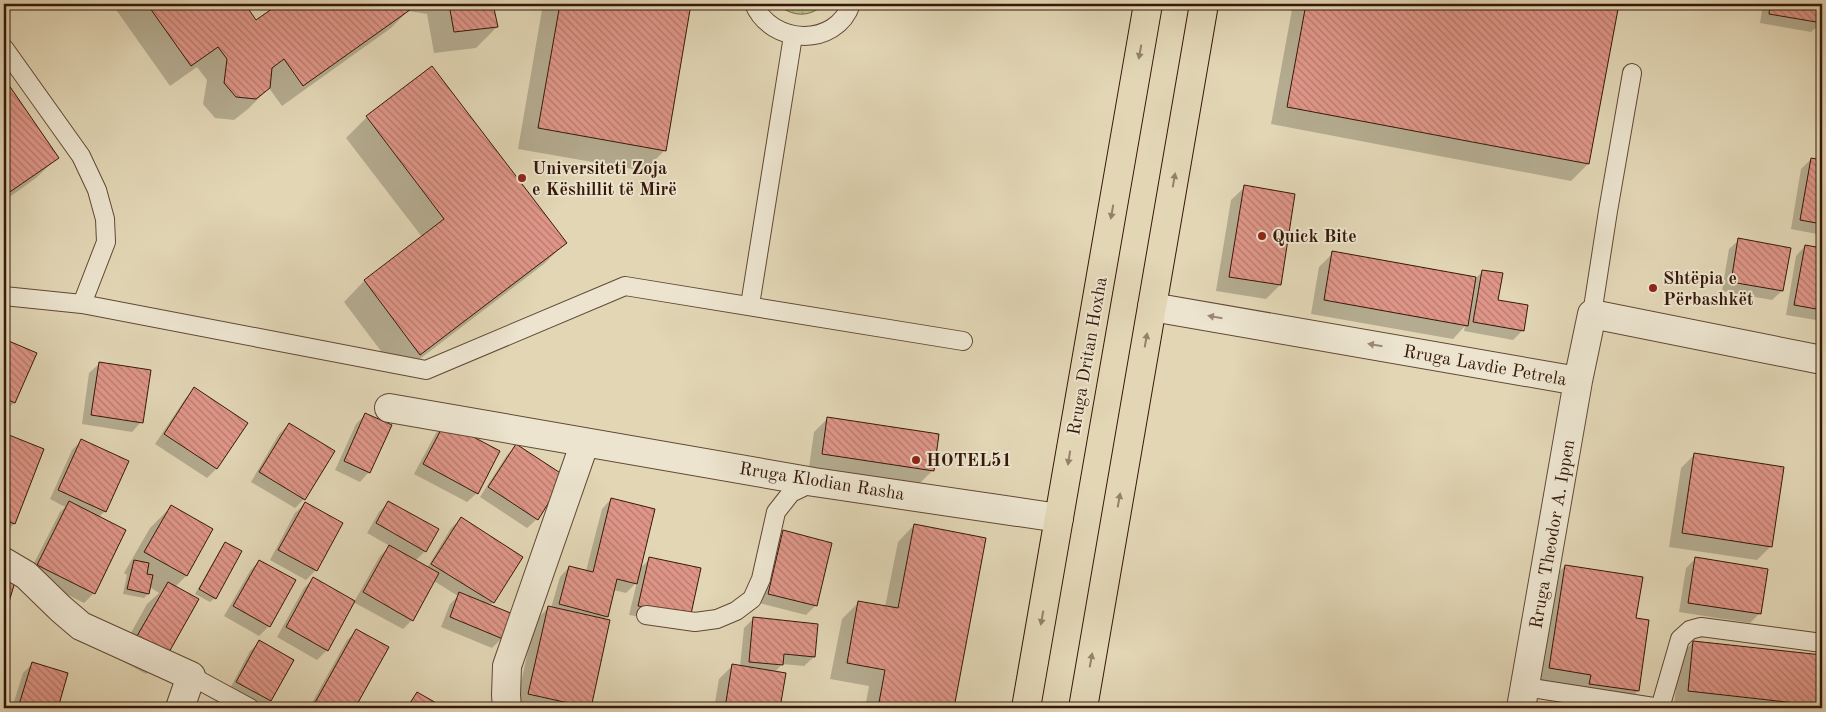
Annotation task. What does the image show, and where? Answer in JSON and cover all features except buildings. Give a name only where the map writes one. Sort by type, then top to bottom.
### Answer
[{"type":"main road","name":"Rruga Dritan Hoxha","points":[[1026,708],[1148,4]]},
{"type":"main road","points":[[1083,708],[1204,4]]},
{"type":"street","name":"Rruga Lavdie Petrela","points":[[1152,307],[1578,381],[1592,314]]},
{"type":"street","points":[[1592,314],[1822,360]]},
{"type":"street","name":"Rruga Theodor A. Ippen","points":[[1523,698],[1578,381]]},
{"type":"street","name":"Rruga Klodian Rasha","points":[[389,408],[814,482],[1059,518]]},
{"type":"street","points":[[507,708],[507,666],[585,442]]},
{"type":"street","points":[[4,562],[26,575],[81,626],[190,676],[180,708]]},
{"type":"lane","points":[[754,4],[764,20],[778,30],[793,36],[809,36],[825,32],[839,23],[849,10],[851,4]]},
{"type":"lane","points":[[750,305],[793,36]]},
{"type":"lane","points":[[4,48],[81,156],[97,190],[105,218],[106,242],[82,304]]},
{"type":"lane","points":[[1592,314],[1632,73]]},
{"type":"lane","points":[[4,296],[82,304],[426,370],[625,286],[963,341]]},
{"type":"lane","points":[[646,615],[695,622],[717,619],[736,611],[752,599],[761,579],[776,512],[791,493],[814,482]]},
{"type":"lane","name":"Rruga Theodor A. Ippen","points":[[1523,698],[1660,708],[1680,639],[1690,630],[1701,627],[1822,643]]},
{"type":"lane","points":[[190,676],[250,708]]},
{"type":"green space","points":[[777,4],[824,4],[813,12],[801,14],[789,11]]},
{"type":"place","name":"Universiteti Zoja e Këshillit të Mirë","points":[[522,178]]},
{"type":"place","name":"Quick Bite","points":[[1262,236]]},
{"type":"place","name":"Shtëpia e Përbashkët","points":[[1653,288]]},
{"type":"place","name":"HOTEL51","points":[[916,460]]}]
